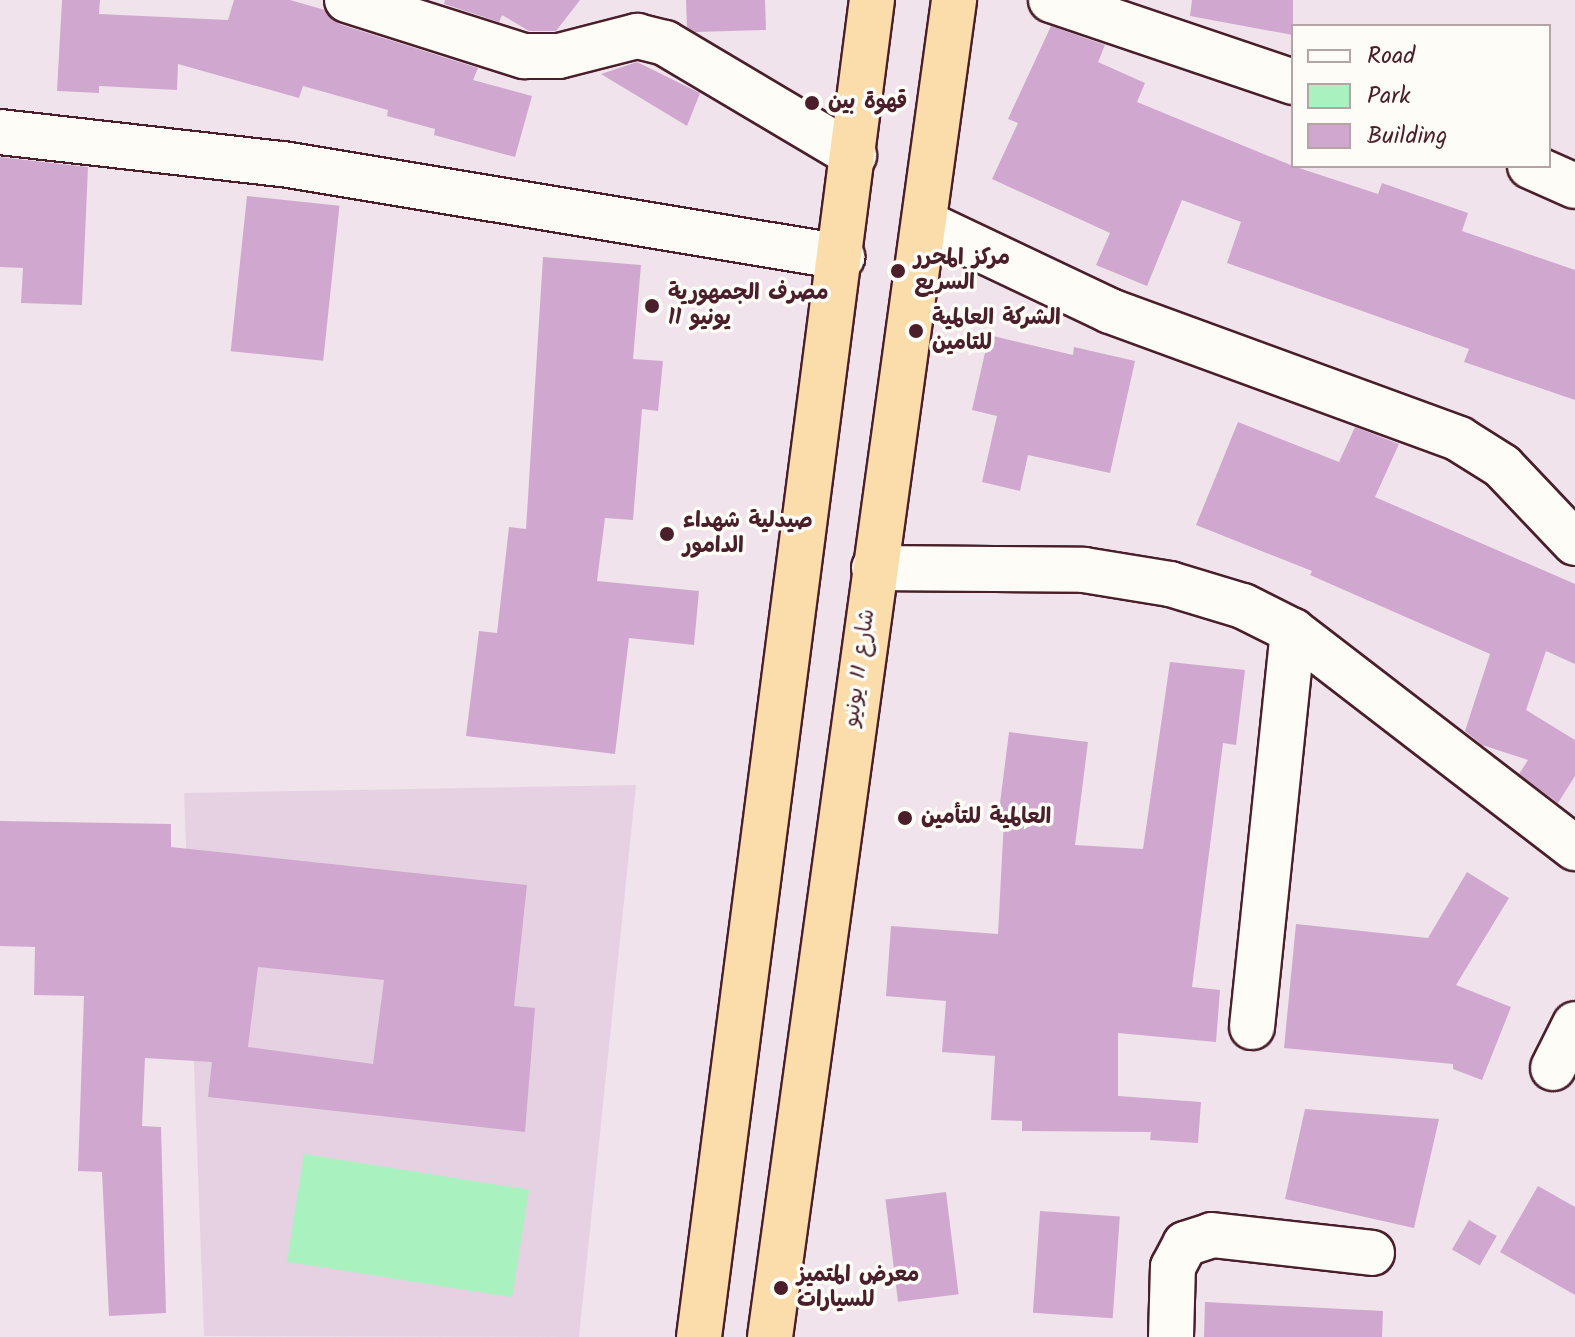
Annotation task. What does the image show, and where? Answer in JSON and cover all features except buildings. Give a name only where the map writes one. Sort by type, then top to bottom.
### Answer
[{"type":"highway","points":[[853,0],[867,53]]},
{"type":"highway","points":[[699,1337],[842,257],[872,0]]},
{"type":"highway","name":"شارع 11 يونيو","points":[[770,1337],[954,0]]},
{"type":"street","points":[[347,0],[524,56],[578,53],[637,36],[665,43],[854,155]]},
{"type":"street","points":[[1051,0],[1291,81]]},
{"type":"street","points":[[0,132],[283,164],[842,257]]},
{"type":"street","points":[[1534,168],[1575,186]]},
{"type":"street","points":[[925,223],[1123,316],[1459,439],[1502,466],[1575,543]]},
{"type":"street","points":[[874,568],[1084,570],[1170,584],[1243,606],[1293,631],[1575,848]]},
{"type":"street","points":[[1252,1027],[1293,631]]},
{"type":"street","points":[[1553,1068],[1575,1024]]},
{"type":"street","points":[[1171,1337],[1173,1267],[1185,1244],[1212,1235],[1372,1253]]},
{"type":"shaded area","points":[[636,785],[579,1337],[204,1336],[184,793]]},
{"type":"green space","points":[[304,1154],[529,1190],[512,1297],[287,1262]]},
{"type":"place","name":"قهوة بين","points":[[812,103]]},
{"type":"place","name":"مركز المحرر السريع","points":[[898,271]]},
{"type":"place","name":"مصرف الجمهورية 11 يونيو","points":[[652,306]]},
{"type":"place","name":"الشركة العالمية للتامين","points":[[916,331]]},
{"type":"place","name":"صيدلية شهداء الدامور","points":[[667,534]]},
{"type":"place","name":"العالمية للتأمين","points":[[905,818]]},
{"type":"place","name":"معرض المتميز للسيارات","points":[[781,1288]]}]
